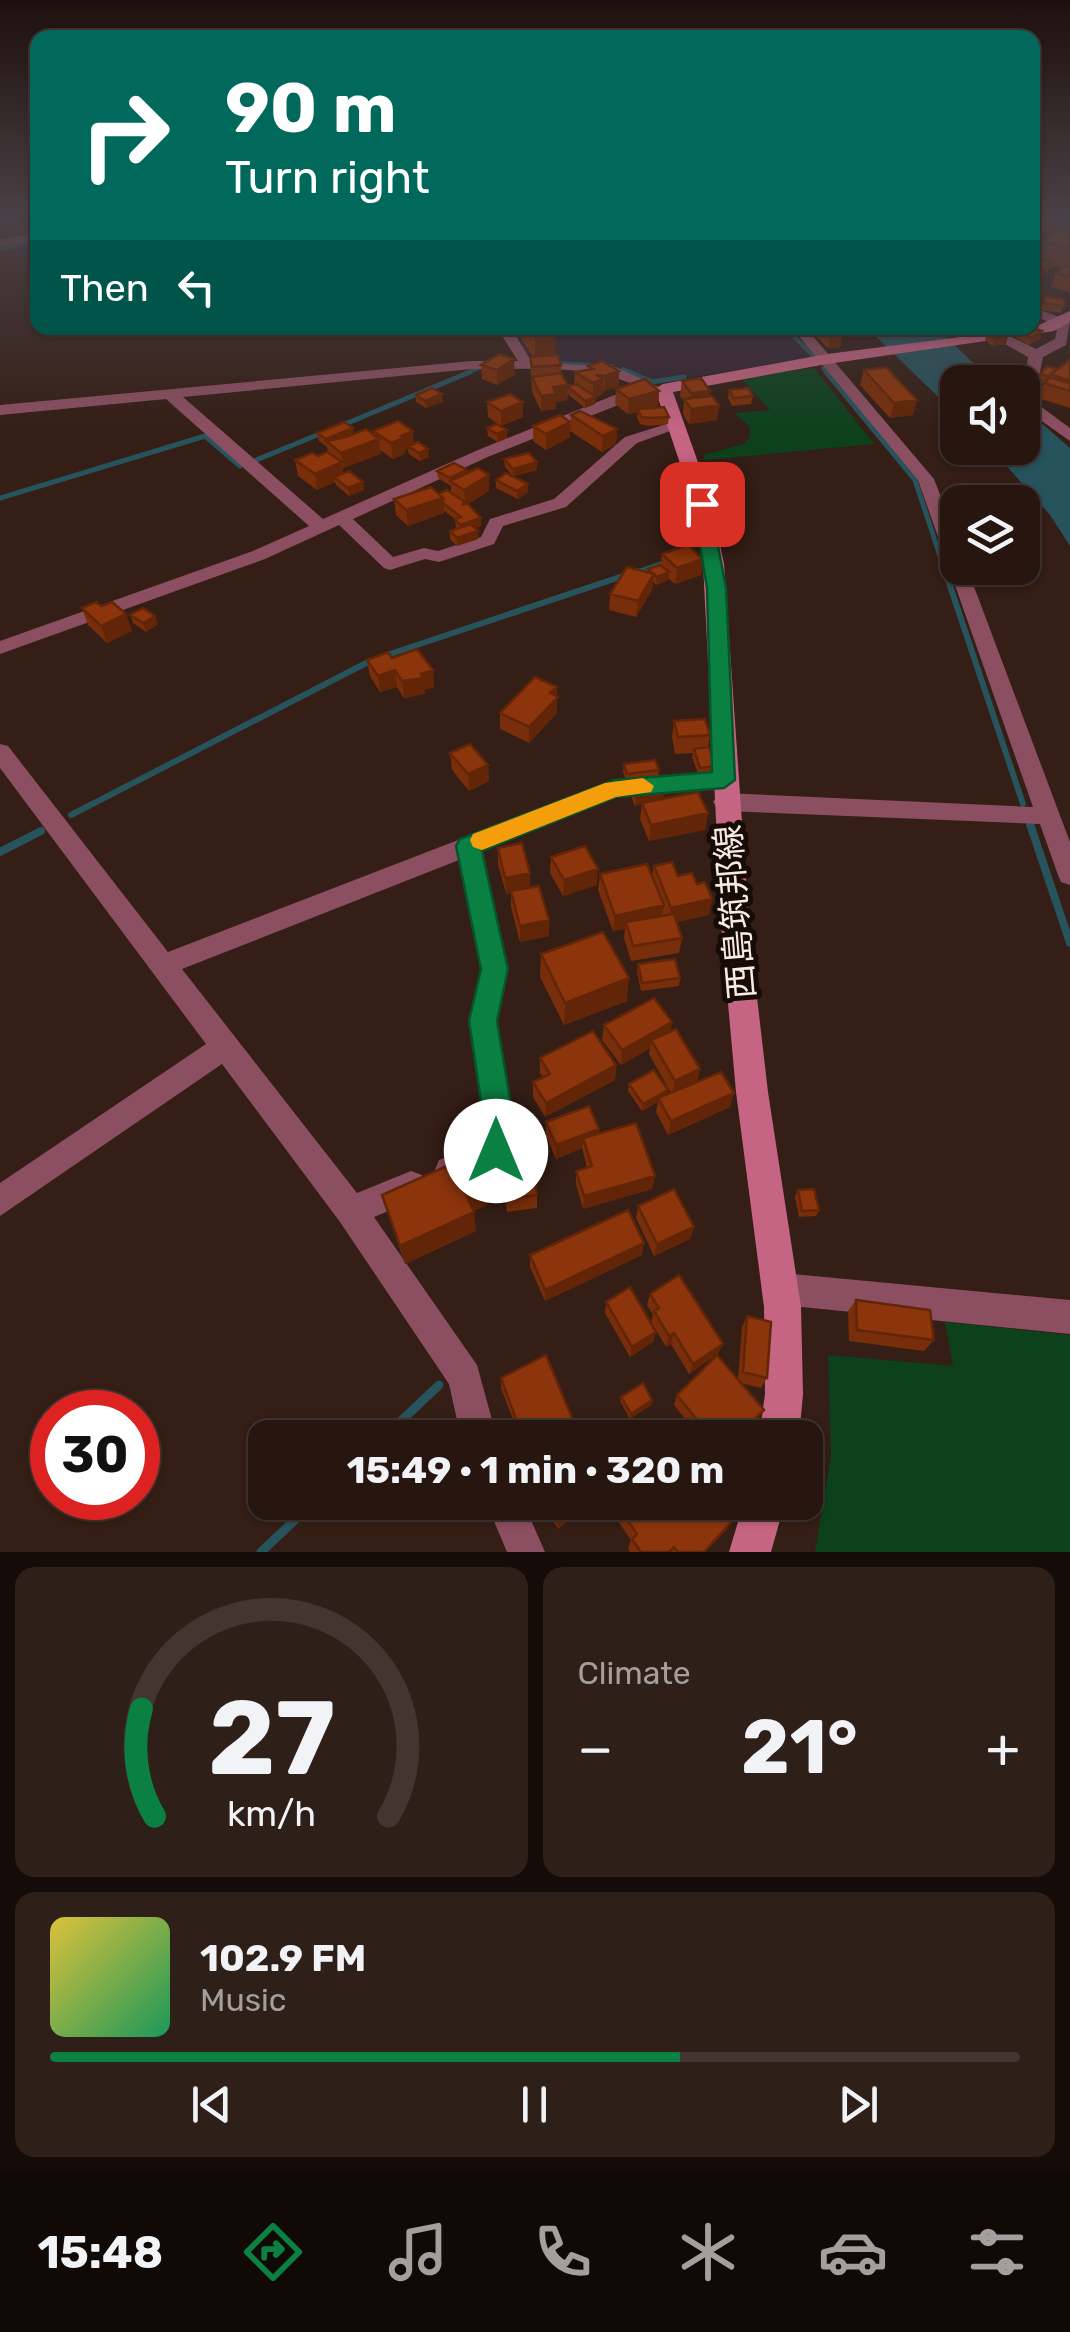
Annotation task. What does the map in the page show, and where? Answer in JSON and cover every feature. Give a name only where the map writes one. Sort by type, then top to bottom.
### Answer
[{"type":"main road","points":[[1040,325],[1068,319]]},
{"type":"main road","points":[[656,388],[996,335]]},
{"type":"main road","name":"西島筑邦線","points":[[656,388],[676,426],[708,530],[716,588],[724,791],[752,1096],[782,1289],[784,1379],[781,1420]]},
{"type":"main road","points":[[750,1552],[760,1520]]},
{"type":"street","points":[[1040,314],[1068,319],[1067,329],[1060,342],[1036,356],[1027,397],[1030,406],[1070,436]]},
{"type":"street","points":[[508,335],[528,366]]},
{"type":"street","points":[[805,335],[926,479],[940,518]]},
{"type":"street","points":[[996,335],[1036,356]]},
{"type":"street","points":[[0,410],[472,365],[616,371],[656,388]]},
{"type":"street","points":[[0,648],[259,555],[484,453],[656,388]]},
{"type":"street","points":[[170,394],[321,527]]},
{"type":"street","points":[[342,518],[390,564],[424,553],[440,557],[488,540],[496,523],[560,503],[631,440],[676,426]]},
{"type":"street","points":[[965,585],[1070,875]]},
{"type":"street","points":[[0,752],[164,964],[223,1048],[351,1210],[464,1376],[475,1420]]},
{"type":"street","points":[[164,964],[614,789],[724,791],[1048,816]]},
{"type":"street","points":[[351,1210],[496,1151],[501,1135],[483,1021],[494,969],[468,846]]},
{"type":"street","points":[[0,1200],[223,1048]]},
{"type":"street","points":[[782,1289],[1070,1317]]},
{"type":"street","points":[[512,1520],[526,1552]]},
{"type":"shaded area","points":[[515,335],[793,335],[812,358],[652,383],[619,369],[533,363]]},
{"type":"green space","points":[[814,368],[874,444],[705,460],[703,455],[744,444],[750,437],[750,427],[735,413],[770,410],[740,377]]},
{"type":"green space","points":[[945,1322],[1070,1335],[1070,1552],[815,1552],[831,1456],[828,1355],[953,1366]]},
{"type":"water","points":[[874,335],[944,335],[975,365],[940,365],[940,399]]},
{"type":"water","points":[[1040,422],[1070,448],[1070,546],[1040,504],[1040,485],[1024,485],[1006,465],[1040,465]]},
{"type":"building","points":[[1045,296],[1065,300],[1064,306],[1043,303]]},
{"type":"building","points":[[499,354],[514,359],[497,370],[481,365]]},
{"type":"building","points":[[558,355],[561,365],[532,367],[530,357]]},
{"type":"building","points":[[1070,360],[1070,381],[1051,374]]},
{"type":"building","points":[[602,361],[619,371],[596,375],[603,379],[593,383],[575,372],[593,369],[588,366]]},
{"type":"building","points":[[1047,366],[1057,369],[1050,377],[1040,374]]},
{"type":"building","points":[[886,367],[917,400],[894,403],[864,370]]},
{"type":"building","points":[[561,373],[568,385],[553,387],[556,394],[541,396],[532,377]]},
{"type":"building","points":[[1050,377],[1070,383],[1070,391],[1044,383]]},
{"type":"building","points":[[701,378],[710,391],[691,393],[682,381]]},
{"type":"building","points":[[645,379],[659,391],[629,399],[616,389]]},
{"type":"building","points":[[576,384],[596,397],[585,401],[567,386]]},
{"type":"building","points":[[432,388],[442,394],[425,401],[416,395]]},
{"type":"building","points":[[748,388],[753,396],[734,398],[729,390]]},
{"type":"building","points":[[510,394],[523,402],[501,411],[487,402]]},
{"type":"building","points":[[712,396],[719,405],[691,409],[684,399]]},
{"type":"building","points":[[664,407],[669,417],[641,417],[638,409]]},
{"type":"building","points":[[580,411],[617,429],[603,436],[571,415]]},
{"type":"building","points":[[560,415],[570,422],[546,434],[533,426]]},
{"type":"building","points":[[398,421],[413,431],[391,443],[373,431]]},
{"type":"building","points":[[344,422],[353,428],[326,439],[317,433]]},
{"type":"building","points":[[497,424],[507,430],[497,434],[487,428]]},
{"type":"building","points":[[366,429],[379,439],[341,453],[326,441],[346,437]]},
{"type":"building","points":[[418,442],[428,449],[419,453],[408,446]]},
{"type":"building","points":[[327,452],[342,462],[315,474],[295,460],[312,453],[318,456]]},
{"type":"building","points":[[529,453],[537,462],[513,469],[504,459]]},
{"type":"building","points":[[454,463],[467,470],[450,478],[437,471]]},
{"type":"building","points":[[478,468],[489,475],[464,490],[450,481]]},
{"type":"building","points":[[349,471],[363,482],[348,488],[334,477]]},
{"type":"building","points":[[506,473],[528,484],[517,491],[496,480]]},
{"type":"building","points":[[431,487],[443,498],[406,510],[394,499]]},
{"type":"building","points":[[447,490],[481,518],[460,525],[455,519],[461,517],[443,503],[439,494]]},
{"type":"building","points":[[471,524],[478,531],[457,538],[450,531]]},
{"type":"building","points":[[688,545],[703,559],[677,568],[662,554]]},
{"type":"building","points":[[660,565],[669,572],[657,577],[648,569]]},
{"type":"building","points":[[627,567],[654,574],[638,601],[610,594]]},
{"type":"building","points":[[96,602],[101,606],[112,602],[126,614],[101,626],[82,608]]},
{"type":"building","points":[[143,608],[155,616],[143,623],[130,615]]},
{"type":"building","points":[[417,649],[433,670],[421,674],[423,678],[402,681],[395,670],[378,676],[367,660],[388,652],[392,658]]},
{"type":"building","points":[[535,677],[557,687],[550,693],[558,697],[529,727],[500,713]]},
{"type":"building","points":[[705,719],[710,735],[678,737],[674,721]]},
{"type":"building","points":[[470,744],[488,765],[468,774],[450,753]]},
{"type":"building","points":[[709,747],[716,766],[700,768],[694,749]]},
{"type":"building","points":[[655,760],[659,770],[627,774],[624,764]]},
{"type":"building","points":[[660,780],[665,791],[636,797],[630,786]]},
{"type":"building","points":[[698,792],[708,813],[651,825],[642,803]]},
{"type":"building","points":[[522,843],[530,873],[505,878],[498,848]]},
{"type":"building","points":[[585,846],[598,869],[564,880],[551,857]]},
{"type":"building","points":[[672,862],[678,876],[692,873],[697,884],[705,882],[712,899],[671,908],[654,866]]},
{"type":"building","points":[[647,864],[664,905],[615,916],[600,874]]},
{"type":"building","points":[[539,886],[549,920],[520,926],[511,891]]},
{"type":"building","points":[[674,914],[682,938],[633,946],[626,922]]},
{"type":"building","points":[[603,932],[629,978],[565,1003],[541,954]]},
{"type":"building","points":[[675,959],[680,978],[642,983],[638,964]]},
{"type":"building","points":[[654,998],[672,1022],[622,1050],[604,1025]]},
{"type":"building","points":[[676,1029],[700,1069],[675,1081],[651,1040]]},
{"type":"building","points":[[593,1031],[616,1065],[546,1103],[533,1082],[550,1074],[540,1058]]},
{"type":"building","points":[[654,1070],[668,1090],[643,1104],[629,1084]]},
{"type":"building","points":[[721,1072],[734,1093],[671,1121],[658,1098]]},
{"type":"building","points":[[589,1106],[599,1129],[556,1145],[546,1122]]},
{"type":"building","points":[[636,1123],[655,1176],[584,1196],[576,1171],[592,1166],[583,1138]]},
{"type":"building","points":[[530,1149],[537,1195],[506,1199],[500,1152]]},
{"type":"building","points":[[472,1155],[485,1185],[466,1194],[474,1212],[400,1246],[382,1195]]},
{"type":"building","points":[[674,1189],[694,1227],[657,1244],[638,1206]]},
{"type":"building","points":[[814,1189],[819,1210],[802,1211],[798,1190]]},
{"type":"building","points":[[628,1210],[644,1243],[545,1290],[530,1255]]},
{"type":"building","points":[[679,1275],[723,1344],[693,1364],[674,1333],[669,1336],[654,1311],[659,1308],[650,1294]]},
{"type":"building","points":[[630,1287],[656,1332],[632,1347],[606,1302]]},
{"type":"building","points":[[856,1300],[930,1310],[934,1340],[857,1330]]},
{"type":"building","points":[[747,1316],[771,1322],[767,1378],[743,1372]]},
{"type":"building","points":[[546,1355],[573,1420],[516,1420],[501,1378]]},
{"type":"building","points":[[717,1355],[764,1410],[754,1420],[697,1420],[677,1395]]},
{"type":"building","points":[[643,1383],[652,1400],[631,1414],[621,1397]]},
{"type":"building","points":[[627,1520],[733,1520],[704,1552],[678,1552],[674,1547],[669,1552],[641,1552],[632,1539],[637,1534]]},
{"type":"waterway","points":[[793,335],[813,356]]},
{"type":"waterway","points":[[555,363],[612,366]]},
{"type":"waterway","points":[[464,374],[479,368]]},
{"type":"waterway","points":[[823,368],[828,374]]},
{"type":"waterway","points":[[623,369],[635,374]]},
{"type":"waterway","points":[[338,427],[470,372]]},
{"type":"waterway","points":[[629,372],[652,382],[684,377]]},
{"type":"waterway","points":[[826,372],[915,480],[940,556]]},
{"type":"waterway","points":[[254,461],[322,433]]},
{"type":"waterway","points":[[0,498],[205,436],[240,466]]},
{"type":"waterway","points":[[631,574],[666,562]]},
{"type":"waterway","points":[[384,656],[638,571]]},
{"type":"waterway","points":[[950,585],[1023,804]]},
{"type":"waterway","points":[[71,815],[372,660]]},
{"type":"waterway","points":[[1030,823],[1031,827]]},
{"type":"waterway","points":[[1031,827],[1070,943]]},
{"type":"waterway","points":[[0,852],[41,831]]},
{"type":"waterway","points":[[402,1420],[439,1385]]},
{"type":"waterway","points":[[261,1552],[295,1520]]},
{"type":"slow traffic","points":[[482,840],[614,789],[643,786]]},
{"type":"route","points":[[496,1151],[501,1135],[483,1021],[494,969],[468,846],[614,789],[724,780],[716,588],[702,504]]}]
